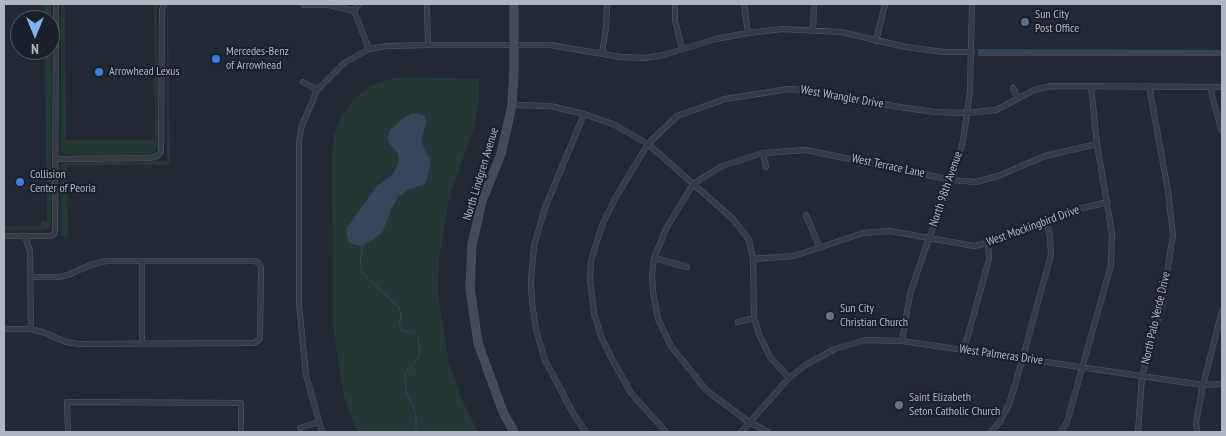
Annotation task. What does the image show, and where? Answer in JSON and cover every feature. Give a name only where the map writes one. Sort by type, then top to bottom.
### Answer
[{"type":"street","points":[[4,236],[54,234],[56,228],[56,4]]},
{"type":"street","points":[[159,4],[162,10]]},
{"type":"street","points":[[56,159],[150,158],[159,154],[162,145],[162,10],[164,4]]},
{"type":"street","points":[[354,11],[359,4]]},
{"type":"street","name":"North Lindgren Avenue","points":[[514,4],[512,105],[501,154],[482,201],[472,245],[470,288],[478,343],[503,412],[514,432]]},
{"type":"street","points":[[675,4],[674,20],[682,49]]},
{"type":"street","points":[[744,4],[748,33]]},
{"type":"street","points":[[813,30],[814,4]]},
{"type":"street","points":[[876,41],[885,4]]},
{"type":"street","name":"North 98th Avenue","points":[[902,341],[910,294],[929,238],[952,180],[962,141],[970,90],[972,4]]},
{"type":"street","points":[[304,5],[328,5],[354,11]]},
{"type":"street","points":[[427,5],[428,45]]},
{"type":"street","points":[[602,54],[607,5]]},
{"type":"street","points":[[354,11],[369,48]]},
{"type":"street","points":[[322,432],[306,375],[299,304],[299,142],[301,128],[317,90],[344,63],[369,48],[428,45],[550,45],[621,58],[640,58],[660,56],[715,39],[782,29],[841,32],[906,47],[943,52],[972,52]]},
{"type":"street","points":[[640,58],[640,67]]},
{"type":"street","points":[[303,82],[317,90]]},
{"type":"street","name":"West Wrangler Drive","points":[[666,432],[632,393],[611,357],[601,336],[594,313],[590,279],[591,261],[603,223],[648,144],[677,116],[725,98],[789,89],[817,91],[899,108],[967,113],[996,110],[1034,90],[1052,86],[1222,87]]},
{"type":"street","points":[[1061,432],[1067,422],[1111,265],[1112,234],[1097,144],[1090,86]]},
{"type":"street","name":"North Palo Verde Drive","points":[[1138,432],[1142,376],[1154,326],[1162,305],[1173,234],[1168,191],[1149,86]]},
{"type":"street","points":[[1013,88],[1018,98]]},
{"type":"street","points":[[1211,88],[1222,131]]},
{"type":"street","points":[[512,105],[550,106],[584,114],[613,124],[648,144],[733,220],[749,240],[753,259],[754,318],[759,334],[770,357],[789,378]]},
{"type":"street","points":[[584,114],[545,208],[534,246],[532,303],[536,329],[544,358],[574,415],[586,432]]},
{"type":"street","name":"West Terrace Lane","points":[[693,184],[722,166],[763,153],[806,150],[952,180],[976,182],[998,176],[1045,156],[1097,144]]},
{"type":"street","points":[[763,153],[766,166]]},
{"type":"street","points":[[693,184],[667,227],[654,258],[652,292],[658,319],[671,346],[707,391],[749,422],[768,432]]},
{"type":"street","name":"West Mockingbird Drive","points":[[753,259],[794,256],[863,233],[890,231],[963,245],[988,244],[1047,222],[1070,211],[1108,202]]},
{"type":"street","points":[[806,215],[820,248]]},
{"type":"street","points":[[991,432],[999,423],[1009,404],[1051,255],[1047,222]]},
{"type":"street","points":[[25,236],[30,251],[31,330]]},
{"type":"street","points":[[30,251],[34,241],[39,236]]},
{"type":"street","points":[[964,350],[989,259],[988,244]]},
{"type":"street","points":[[654,258],[687,267]]},
{"type":"street","points":[[142,261],[142,343]]},
{"type":"street","points":[[4,329],[31,330],[74,343],[254,343],[259,341],[261,336],[261,268],[259,263],[253,261],[101,262],[68,275],[31,277]]},
{"type":"street","points":[[1197,432],[1196,422],[1203,385],[1222,311]]},
{"type":"street","points":[[738,322],[754,318]]},
{"type":"street","name":"West Palmeras Drive","points":[[741,432],[789,378],[807,364],[829,351],[865,340],[902,341],[1203,385],[1222,384]]},
{"type":"street","points":[[68,432],[67,402],[241,403],[242,432]]},
{"type":"street","points":[[300,428],[318,422]]},
{"type":"shaded area","points":[[44,4],[51,4],[51,10],[44,10]]},
{"type":"shaded area","points":[[61,4],[65,4],[66,140],[155,140],[154,4],[157,4],[158,145],[155,151],[150,154],[66,155],[61,151]]},
{"type":"shaded area","points":[[167,4],[170,165],[70,165],[67,168],[68,236],[60,236],[62,231],[62,164],[167,161]]},
{"type":"shaded area","points":[[45,60],[51,60],[51,225],[45,230],[4,231],[4,226],[41,226],[42,221],[47,221]]},
{"type":"shaded area","points":[[405,77],[479,79],[479,101],[473,131],[451,191],[448,206],[439,261],[438,295],[449,363],[461,398],[478,432],[357,432],[344,396],[333,323],[332,154],[334,135],[344,113],[352,101],[363,91],[391,79]]},
{"type":"water","points":[[978,49],[1222,50],[1222,56],[978,56]]},
{"type":"water","points":[[413,113],[424,115],[427,121],[421,141],[431,162],[427,179],[424,184],[408,190],[398,197],[381,233],[361,246],[352,244],[348,241],[346,229],[377,186],[393,174],[399,161],[398,154],[389,143],[388,136],[390,130],[405,117]]},
{"type":"waterway","points":[[363,245],[360,261],[362,273],[399,307],[401,314],[399,324],[402,330],[413,332],[418,337],[420,353],[417,360],[405,373],[407,394],[416,414],[416,432]]},
{"type":"place","name":"Sun City Post Office","points":[[1025,22]]},
{"type":"place","name":"Mercedes-Benz of Arrowhead","points":[[216,59]]},
{"type":"place","name":"Arrowhead Lexus","points":[[99,72]]},
{"type":"place","name":"Collision Center of Peoria","points":[[20,182]]},
{"type":"place","name":"Sun City Christian Church","points":[[830,316]]},
{"type":"place","name":"Saint Elizabeth Seton Catholic Church","points":[[899,405]]}]
